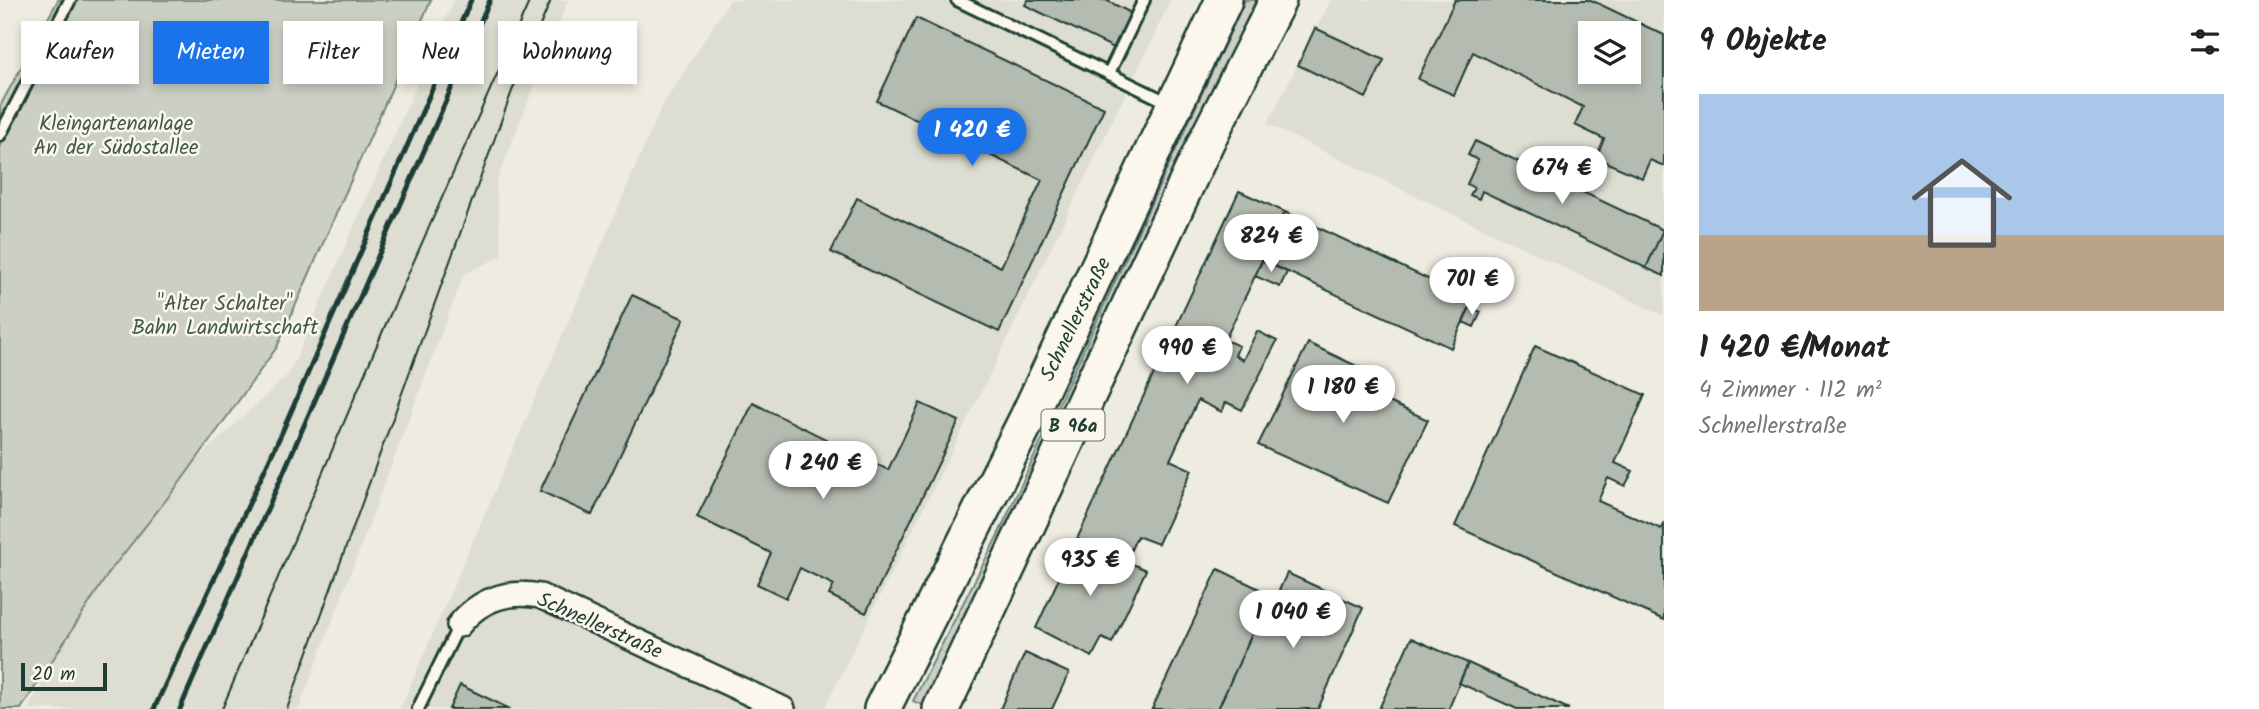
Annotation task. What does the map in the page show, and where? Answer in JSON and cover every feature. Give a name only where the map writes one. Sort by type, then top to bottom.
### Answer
[{"type":"main road","name":"Schnellerstraße","points":[[882,709],[1028,416],[1224,0]]},
{"type":"main road","name":"Schnellerstraße","points":[[941,709],[1206,142],[1278,0]]},
{"type":"street","name":"Schnellerstraße","points":[[458,625],[470,612],[501,596],[540,596],[783,709]]},
{"type":"lane","points":[[0,135],[70,0]]},
{"type":"lane","points":[[957,0],[1109,72],[1175,107]]},
{"type":"lane","points":[[1109,72],[1144,0]]},
{"type":"lane","points":[[418,709],[458,625]]},
{"type":"shaded area","points":[[454,0],[568,0],[560,21],[498,21],[498,84],[535,84],[496,183],[502,256],[464,274],[299,709],[28,709],[126,525],[289,374],[417,84],[484,84],[484,21],[445,21]]},
{"type":"shaded area","points":[[730,0],[1171,0],[824,709],[400,709],[662,106]]},
{"type":"shaded area","points":[[1331,0],[1664,0],[1664,316],[1267,124]]},
{"type":"green space","points":[[58,0],[431,0],[422,21],[397,21],[397,77],[277,347],[181,481],[110,571],[21,709],[0,709],[0,106],[21,68],[21,84],[139,84],[139,21],[47,21]]},
{"type":"green space","points":[[1245,0],[1256,0],[927,707],[913,701],[998,535]]},
{"type":"building","points":[[1028,0],[1106,0],[1133,14],[1116,49],[1025,5]]},
{"type":"building","points":[[1455,0],[1591,0],[1635,21],[1578,21],[1578,84],[1641,84],[1641,24],[1664,35],[1664,166],[1650,160],[1642,178],[1596,158],[1604,139],[1575,125],[1583,107],[1473,52],[1454,95],[1418,79]]},
{"type":"building","points":[[916,18],[1104,108],[999,332],[831,252],[857,198],[1001,267],[1042,180],[877,101]]},
{"type":"building","points":[[1315,28],[1384,60],[1366,98],[1298,65]]},
{"type":"building","points":[[1475,141],[1663,230],[1646,268],[1482,191],[1479,199],[1470,195],[1474,188],[1467,184],[1478,160],[1468,155]]},
{"type":"building","points":[[1239,191],[1285,212],[1225,340],[1239,346],[1235,355],[1243,360],[1257,331],[1277,341],[1242,410],[1226,402],[1222,412],[1198,400],[1170,460],[1192,470],[1158,544],[1137,536],[1126,561],[1077,539]]},
{"type":"building","points":[[1285,212],[1473,300],[1451,348],[1262,260]]},
{"type":"building","points":[[1664,231],[1664,276],[1646,268]]},
{"type":"building","points":[[1262,260],[1287,272],[1280,287],[1255,276]]},
{"type":"building","points":[[632,295],[684,319],[592,515],[540,491]]},
{"type":"building","points":[[1470,307],[1481,312],[1474,327],[1463,322]]},
{"type":"building","points":[[1308,343],[1384,379],[1376,396],[1428,420],[1388,503],[1258,445]]},
{"type":"building","points":[[1535,346],[1645,395],[1615,463],[1633,471],[1625,486],[1608,478],[1598,501],[1661,529],[1664,522],[1664,620],[1455,526]]},
{"type":"building","points":[[753,403],[888,470],[920,403],[959,421],[866,613],[829,595],[834,585],[800,568],[786,598],[757,584],[771,553],[697,517]]},
{"type":"building","points":[[1077,539],[1146,570],[1112,643],[1102,638],[1092,657],[1036,628]]},
{"type":"building","points":[[1218,569],[1270,594],[1218,709],[1152,709]]},
{"type":"building","points":[[1287,573],[1363,608],[1318,709],[1218,709],[1270,594],[1276,597]]},
{"type":"building","points":[[1411,638],[1468,663],[1449,708],[1451,709],[1379,709]]},
{"type":"building","points":[[1025,653],[1069,673],[1052,709],[1000,709]]},
{"type":"building","points":[[1468,663],[1569,709],[1517,709],[1459,683]]},
{"type":"building","points":[[460,685],[510,709],[449,709]]},
{"type":"tram line","points":[[222,709],[385,326],[530,0]]},
{"type":"tram line","points":[[287,709],[512,91],[551,0]]},
{"type":"railway","points":[[154,709],[283,430],[471,0]]},
{"type":"railway","points":[[180,709],[490,0]]},
{"type":"park label","name":"Kleingartenanlage An der Südostallee","points":[[116,135]]},
{"type":"park label","name":"\"Alter Schalter\" Bahn Landwirtschaft","points":[[225,315]]}]
